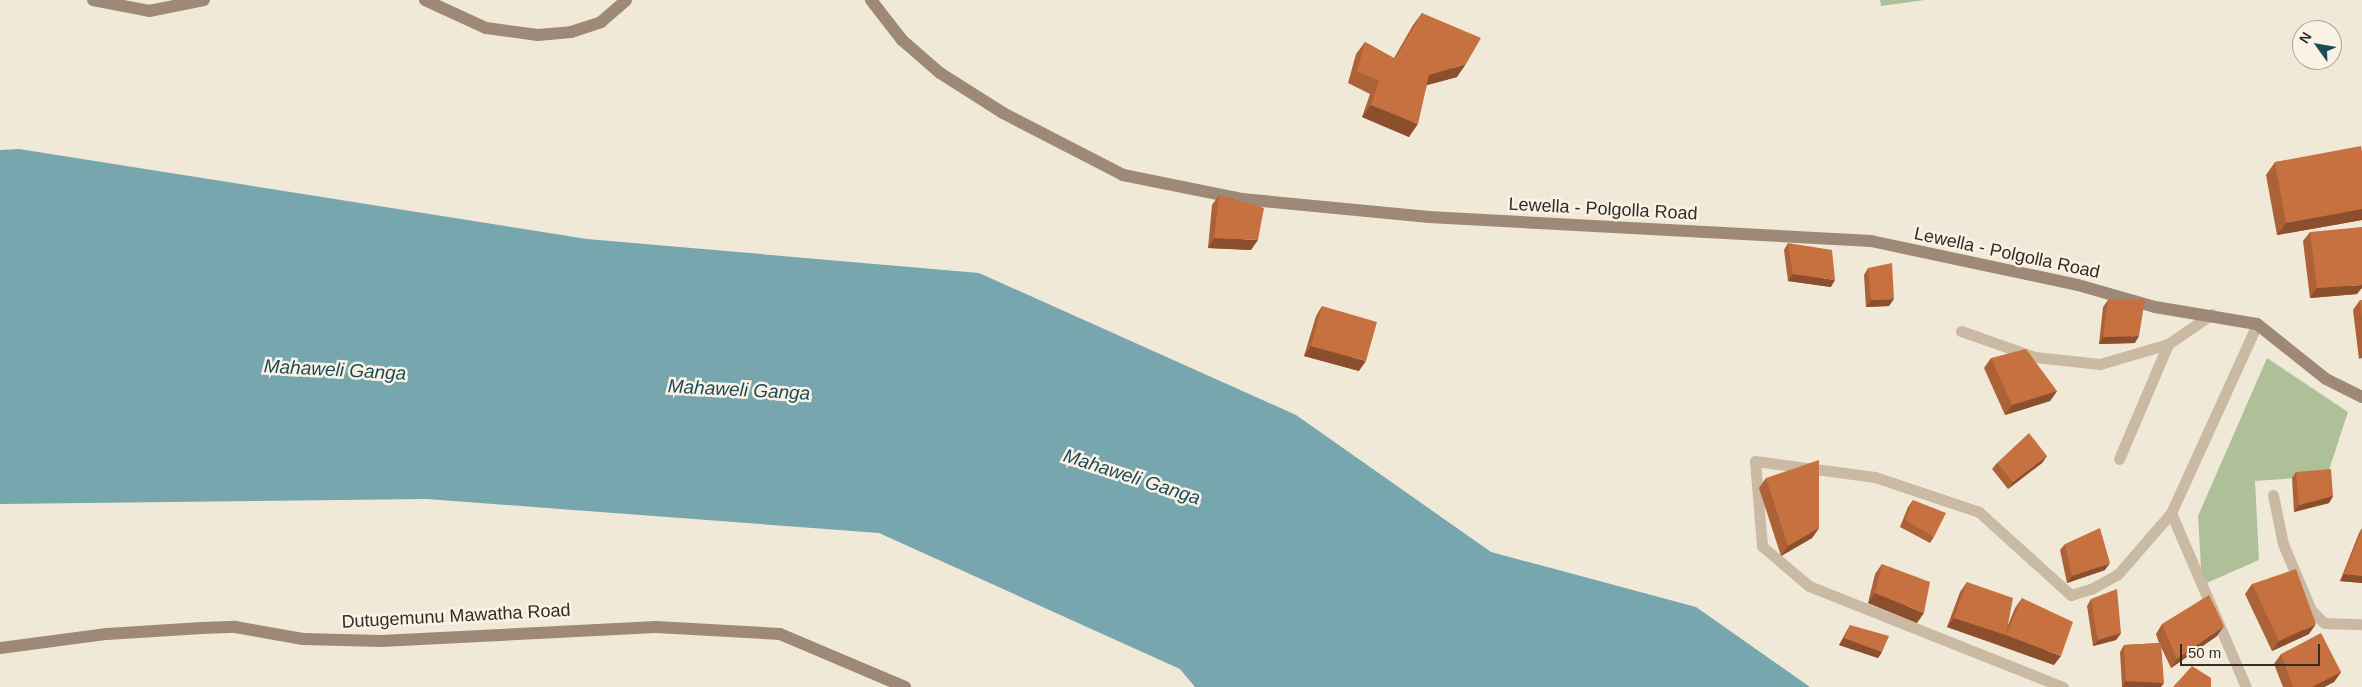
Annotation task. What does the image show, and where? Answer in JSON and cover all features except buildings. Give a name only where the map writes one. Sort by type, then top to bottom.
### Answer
[{"type":"street","points":[[92,0],[149,11],[204,0]]},
{"type":"street","points":[[425,0],[486,28],[538,36],[571,32],[601,22],[626,0]]},
{"type":"street","name":"Lewella - Polgolla Road","points":[[871,0],[902,40],[940,73],[1003,113],[1123,175],[1242,199],[1429,217],[1871,241],[2078,285],[2155,306],[2212,314],[2256,324],[2326,379],[2362,397]]},
{"type":"street","name":"Dutugemunu Mawatha Road","points":[[0,648],[107,634],[227,627],[303,639],[381,641],[656,627],[780,634],[905,687]]},
{"type":"lane","points":[[1961,331],[2035,357],[2100,364],[2168,344],[2212,314]]},
{"type":"lane","points":[[2064,687],[1809,586],[1762,546],[1756,461],[1875,477],[1979,512],[2071,595],[2118,574],[2171,513],[2256,324]]},
{"type":"lane","points":[[2119,459],[2168,344]]},
{"type":"lane","points":[[2273,494],[2283,544],[2311,610],[2324,623],[2362,624]]},
{"type":"lane","points":[[2171,513],[2246,687]]},
{"type":"green space","points":[[1880,0],[1925,0],[1881,6]]},
{"type":"green space","points":[[2267,358],[2348,412],[2327,476],[2255,481],[2259,560],[2202,585],[2198,516]]},
{"type":"water","name":"Mahaweli Ganga","points":[[19,149],[587,239],[979,273],[1296,415],[1491,552],[1696,607],[1810,687],[1195,687],[1180,669],[879,533],[427,499],[0,504],[0,150]]}]
